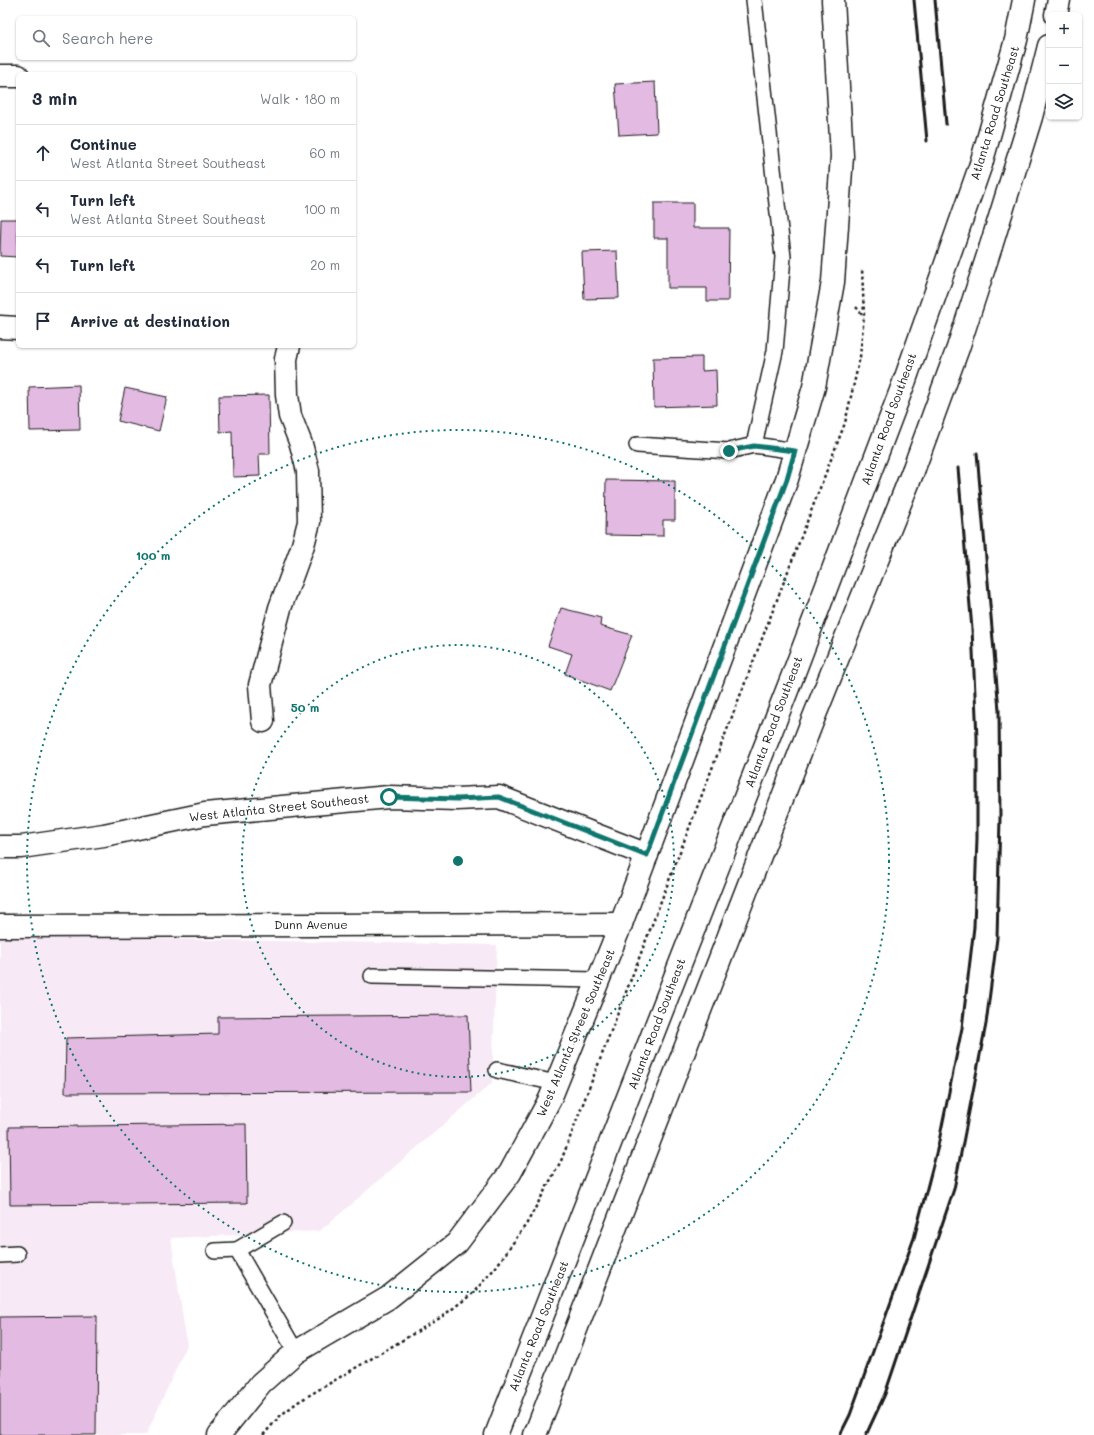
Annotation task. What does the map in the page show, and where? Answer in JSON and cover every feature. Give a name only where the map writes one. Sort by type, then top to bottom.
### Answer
[{"type":"street","name":"West Atlanta Street Southeast","points":[[219,1435],[261,1383],[296,1352],[388,1298],[458,1243],[510,1173],[550,1099],[622,924],[781,494],[814,387],[833,282],[842,156],[833,0]]},
{"type":"street","name":"Atlanta Road Southeast","points":[[496,1435],[790,682],[905,380],[981,164],[1016,40],[1024,0]]},
{"type":"street","points":[[1057,12],[1059,0]]},
{"type":"street","points":[[535,1435],[807,734],[913,471],[958,348],[991,246],[1031,117],[1048,48]]},
{"type":"street","points":[[0,76],[16,76]]},
{"type":"street","points":[[0,327],[16,328]]},
{"type":"street","points":[[263,721],[260,685],[280,608],[303,546],[309,522],[308,471],[301,444],[290,416],[287,395],[286,359],[288,348]]},
{"type":"street","name":"West Atlanta Street Southeast","points":[[0,847],[21,848],[104,835],[205,814],[389,797],[458,799],[499,797],[647,855]]},
{"type":"street","name":"Dunn Avenue","points":[[0,926],[622,924]]},
{"type":"lane","points":[[754,0],[783,257],[775,351],[754,446]]},
{"type":"lane","points":[[637,444],[729,451],[754,446],[795,451]]},
{"type":"lane","points":[[372,976],[598,980]]},
{"type":"lane","points":[[497,1070],[556,1082]]},
{"type":"lane","points":[[214,1251],[237,1250],[283,1223]]},
{"type":"lane","points":[[237,1250],[296,1352]]},
{"type":"lane","points":[[0,1255],[17,1254]]},
{"type":"shaded area","points":[[57,937],[497,945],[492,1083],[320,1231],[171,1238],[187,1345],[146,1435],[0,1435],[0,938]]},
{"type":"building","points":[[655,82],[657,133],[619,135],[615,84]]},
{"type":"building","points":[[654,203],[693,203],[693,228],[729,228],[728,301],[707,301],[707,288],[668,288],[668,238],[654,238]]},
{"type":"building","points":[[1,219],[16,219],[16,257],[0,256]]},
{"type":"building","points":[[617,251],[619,298],[584,299],[582,252]]},
{"type":"building","points":[[702,357],[702,371],[716,370],[717,405],[654,407],[653,358]]},
{"type":"building","points":[[79,385],[80,430],[30,431],[29,387]]},
{"type":"building","points":[[125,388],[167,397],[159,431],[118,421]]},
{"type":"building","points":[[269,395],[270,454],[259,454],[260,476],[233,477],[232,431],[220,432],[219,396]]},
{"type":"building","points":[[606,480],[675,481],[675,520],[663,520],[663,536],[605,535]]},
{"type":"building","points":[[561,608],[601,618],[600,626],[632,635],[610,691],[565,674],[572,654],[548,646]]},
{"type":"building","points":[[468,1015],[471,1092],[65,1093],[66,1038],[218,1034],[218,1017]]},
{"type":"building","points":[[246,1124],[247,1203],[10,1205],[9,1127]]},
{"type":"building","points":[[97,1316],[96,1435],[0,1435],[0,1317]]},
{"type":"railway","points":[[914,0],[927,141]]},
{"type":"railway","points":[[935,0],[946,124]]},
{"type":"railway","points":[[866,1435],[885,1394],[954,1189],[986,1024],[997,938],[1000,818],[999,710],[977,453]]},
{"type":"railway","points":[[840,1435],[850,1415],[914,1238],[938,1146],[962,1028],[974,927],[977,838],[977,738],[972,629],[958,468]]},
{"type":"route","points":[[389,797],[458,799],[499,797],[647,855],[787,479],[795,451],[754,446],[729,451]]}]
